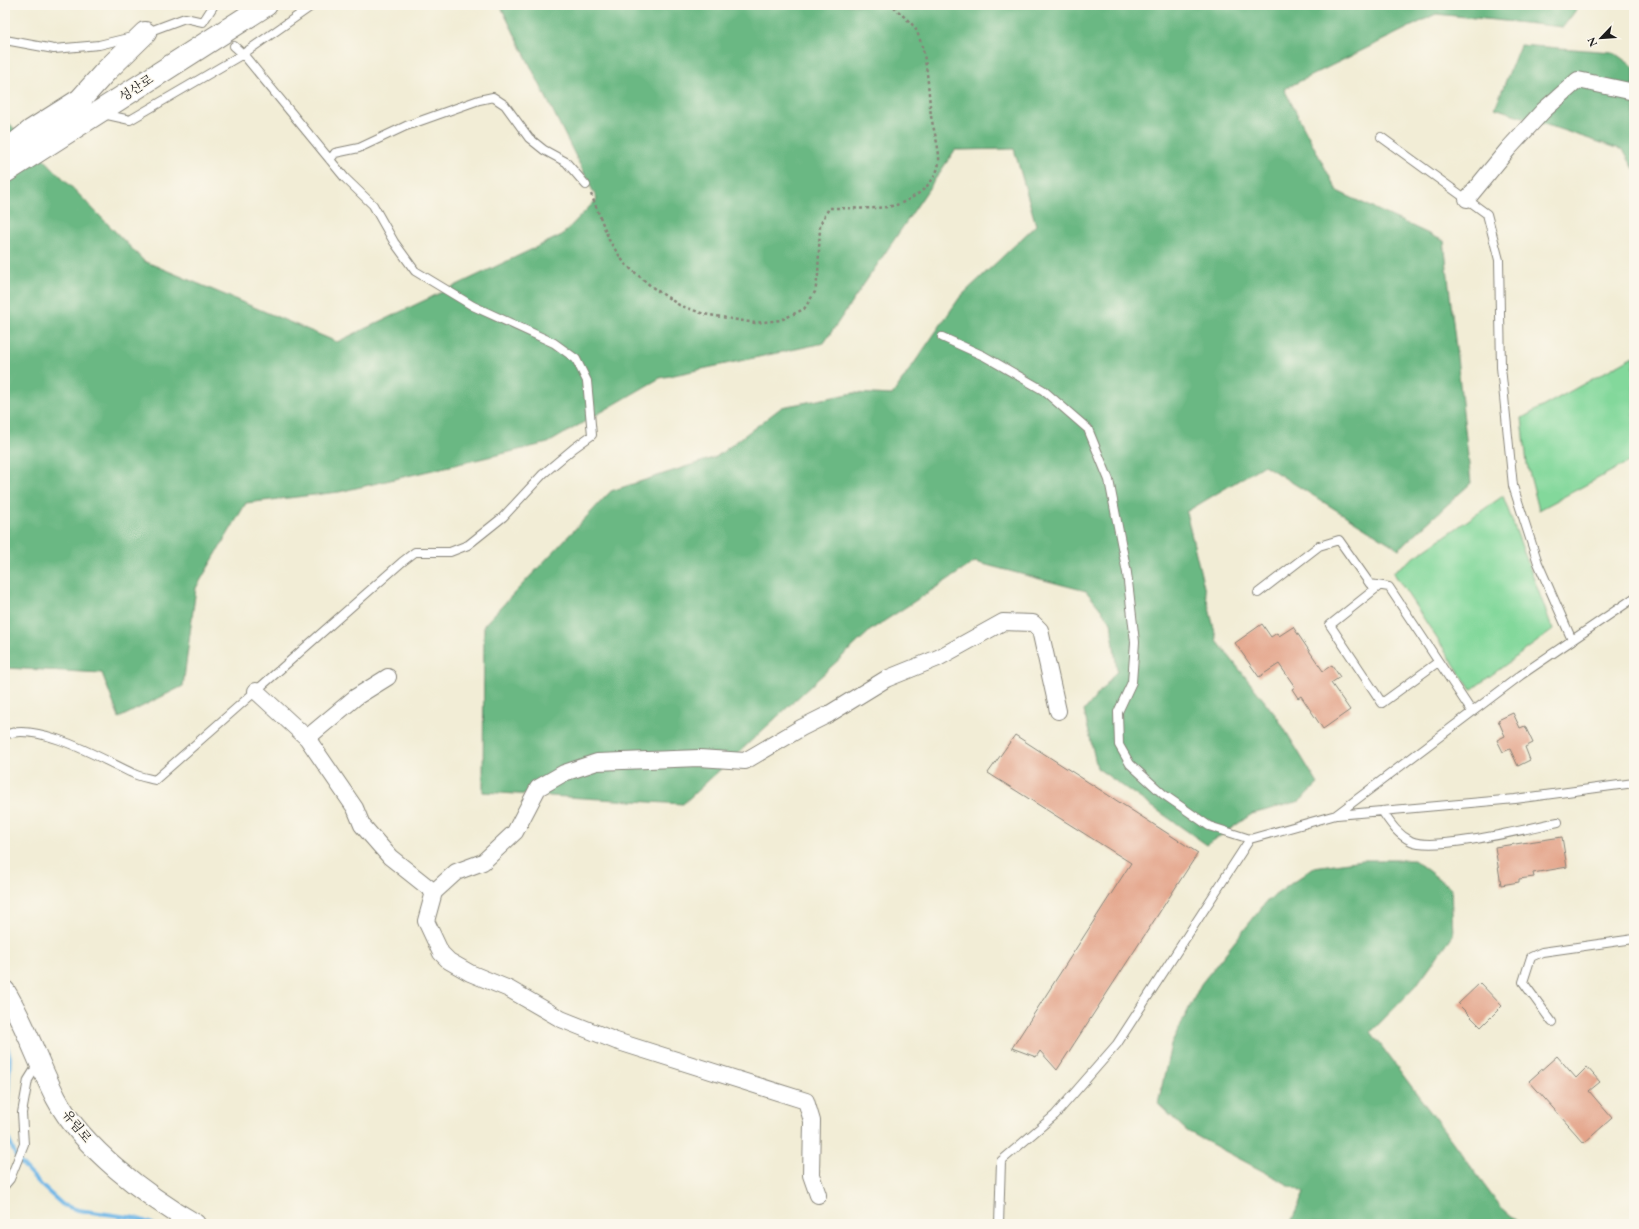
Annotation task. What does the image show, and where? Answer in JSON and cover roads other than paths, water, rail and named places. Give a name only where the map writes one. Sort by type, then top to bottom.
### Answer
[{"type":"main road","name":"성산로","points":[[5,172],[266,5]]},
{"type":"main road","points":[[5,152],[31,131],[80,100],[106,70],[144,33]]},
{"type":"street","points":[[1467,199],[1509,148],[1544,110],[1578,80],[1634,92]]},
{"type":"street","points":[[818,1195],[811,1176],[812,1121],[806,1101],[616,1041],[561,1019],[509,989],[470,973],[449,961],[441,953],[426,921],[434,892],[456,872],[483,862],[515,832],[538,788],[564,773],[597,762],[699,758],[745,761],[801,728],[829,714],[886,679],[938,658],[1003,622],[1033,623],[1040,630],[1058,711]]},
{"type":"street","points":[[307,738],[356,697],[388,677]]},
{"type":"street","points":[[256,691],[307,738],[355,808],[362,825],[390,857],[434,892]]},
{"type":"street","name":"유림로","points":[[5,991],[15,1008],[57,1100],[77,1128],[110,1164],[177,1213],[195,1224]]},
{"type":"lane","points":[[5,40],[54,49],[99,45],[144,33],[185,18],[203,22],[214,5]]},
{"type":"lane","points":[[98,113],[130,120],[243,54],[313,5]]},
{"type":"lane","points":[[5,735],[13,732],[34,733],[83,749],[134,774],[156,780],[406,559],[415,552],[450,552],[468,545],[504,516],[543,474],[592,435],[587,381],[576,359],[554,342],[473,306],[415,271],[394,242],[373,205],[345,178],[243,54],[234,46]]},
{"type":"lane","points":[[330,160],[336,154],[359,148],[406,126],[479,100],[493,97],[505,105],[529,138],[544,150],[566,162],[586,184]]},
{"type":"lane","points":[[1381,137],[1487,214],[1499,260],[1501,367],[1513,486],[1538,563],[1572,640]]},
{"type":"lane","points":[[942,337],[984,356],[1043,390],[1088,429],[1109,480],[1127,573],[1135,642],[1132,682],[1118,712],[1119,745],[1130,764],[1163,794],[1209,826],[1250,839],[1336,815],[1515,799],[1634,783]]},
{"type":"lane","points":[[1258,593],[1319,546],[1339,540],[1370,584],[1389,587],[1472,712]]},
{"type":"lane","points":[[1379,586],[1330,625],[1382,703],[1438,662]]},
{"type":"lane","points":[[1336,815],[1521,675],[1634,598]]},
{"type":"lane","points":[[1382,811],[1395,830],[1413,842],[1443,844],[1558,822]]},
{"type":"lane","points":[[999,1224],[1001,1161],[1055,1115],[1117,1044],[1250,839]]},
{"type":"lane","points":[[1552,1022],[1523,982],[1531,957],[1542,952],[1634,939]]},
{"type":"lane","points":[[8,1182],[24,1144],[22,1113],[28,1080],[39,1062]]},
{"type":"waterway","points":[[5,1038],[10,1057],[6,1133],[17,1159],[43,1187],[63,1205],[78,1210],[135,1218],[152,1224]]}]
